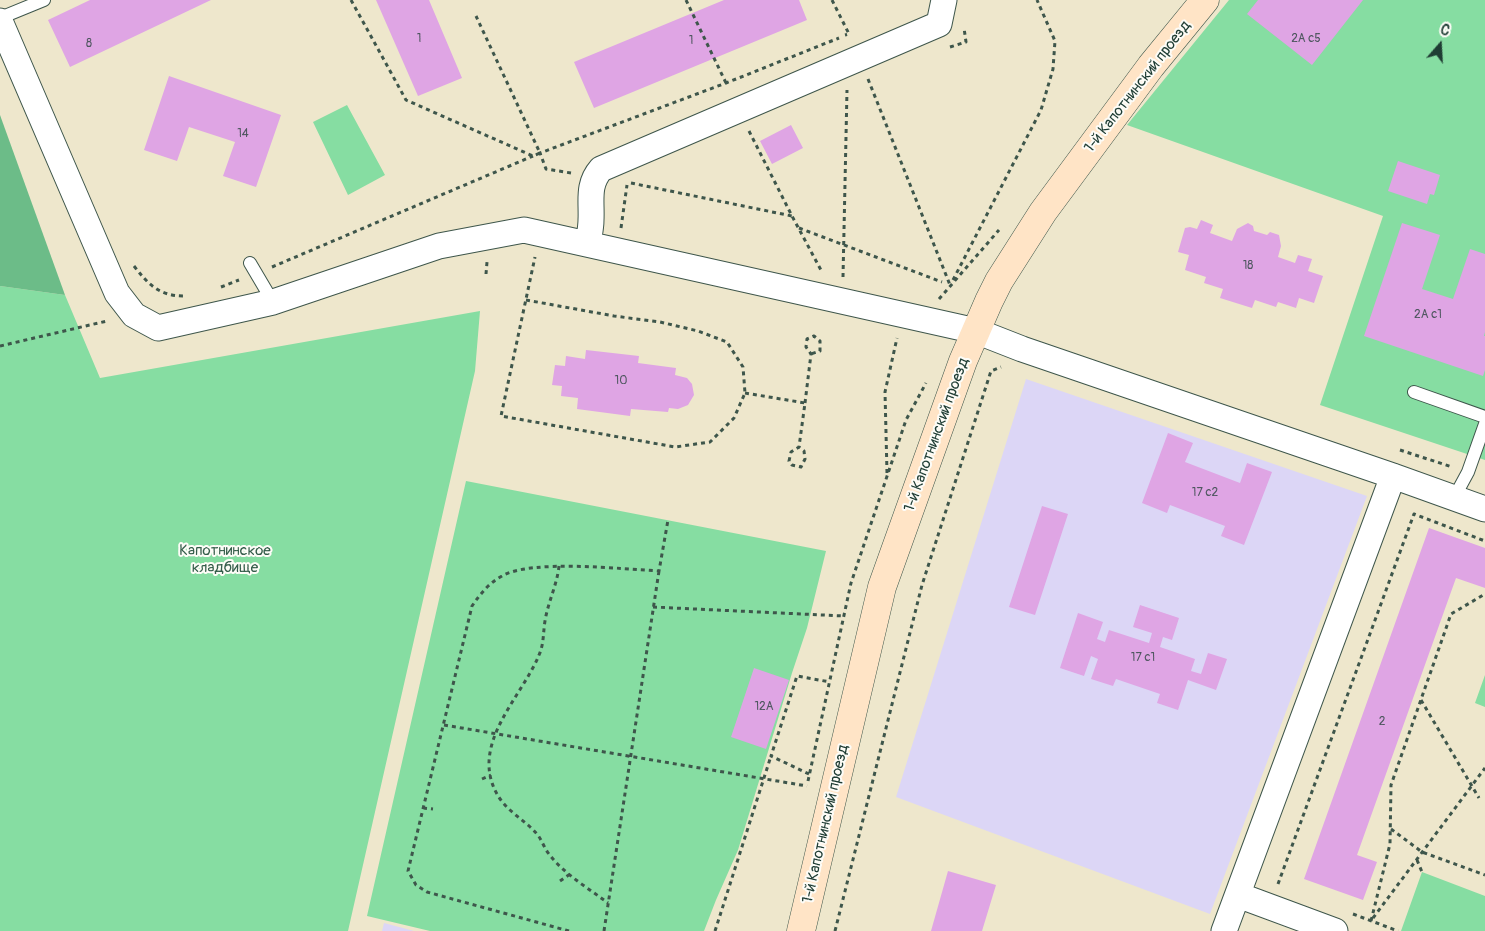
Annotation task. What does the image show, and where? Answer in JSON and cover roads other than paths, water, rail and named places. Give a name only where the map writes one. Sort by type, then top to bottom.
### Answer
[{"type":"street","points":[[588,244],[592,223],[592,185],[594,177],[601,169],[939,24],[944,0]]},
{"type":"street","name":"1-й Капотнинский проезд","points":[[801,931],[882,587],[963,361],[976,331],[999,281],[1043,212],[1152,66],[1205,0]]},
{"type":"street","points":[[0,20],[117,293],[134,315],[158,328],[274,302],[438,246],[524,230],[976,331],[1022,349],[1485,509]]},
{"type":"street","points":[[1224,931],[1393,476]]},
{"type":"street","points":[[1238,895],[1335,931]]},
{"type":"lane","points":[[0,20],[44,0]]},
{"type":"lane","points":[[253,268],[274,302]]},
{"type":"lane","points":[[1414,392],[1485,417]]},
{"type":"lane","points":[[1454,498],[1468,472],[1485,424]]},
{"type":"park label","name":"Капотнинское кладбище","points":[[225,560]]}]
